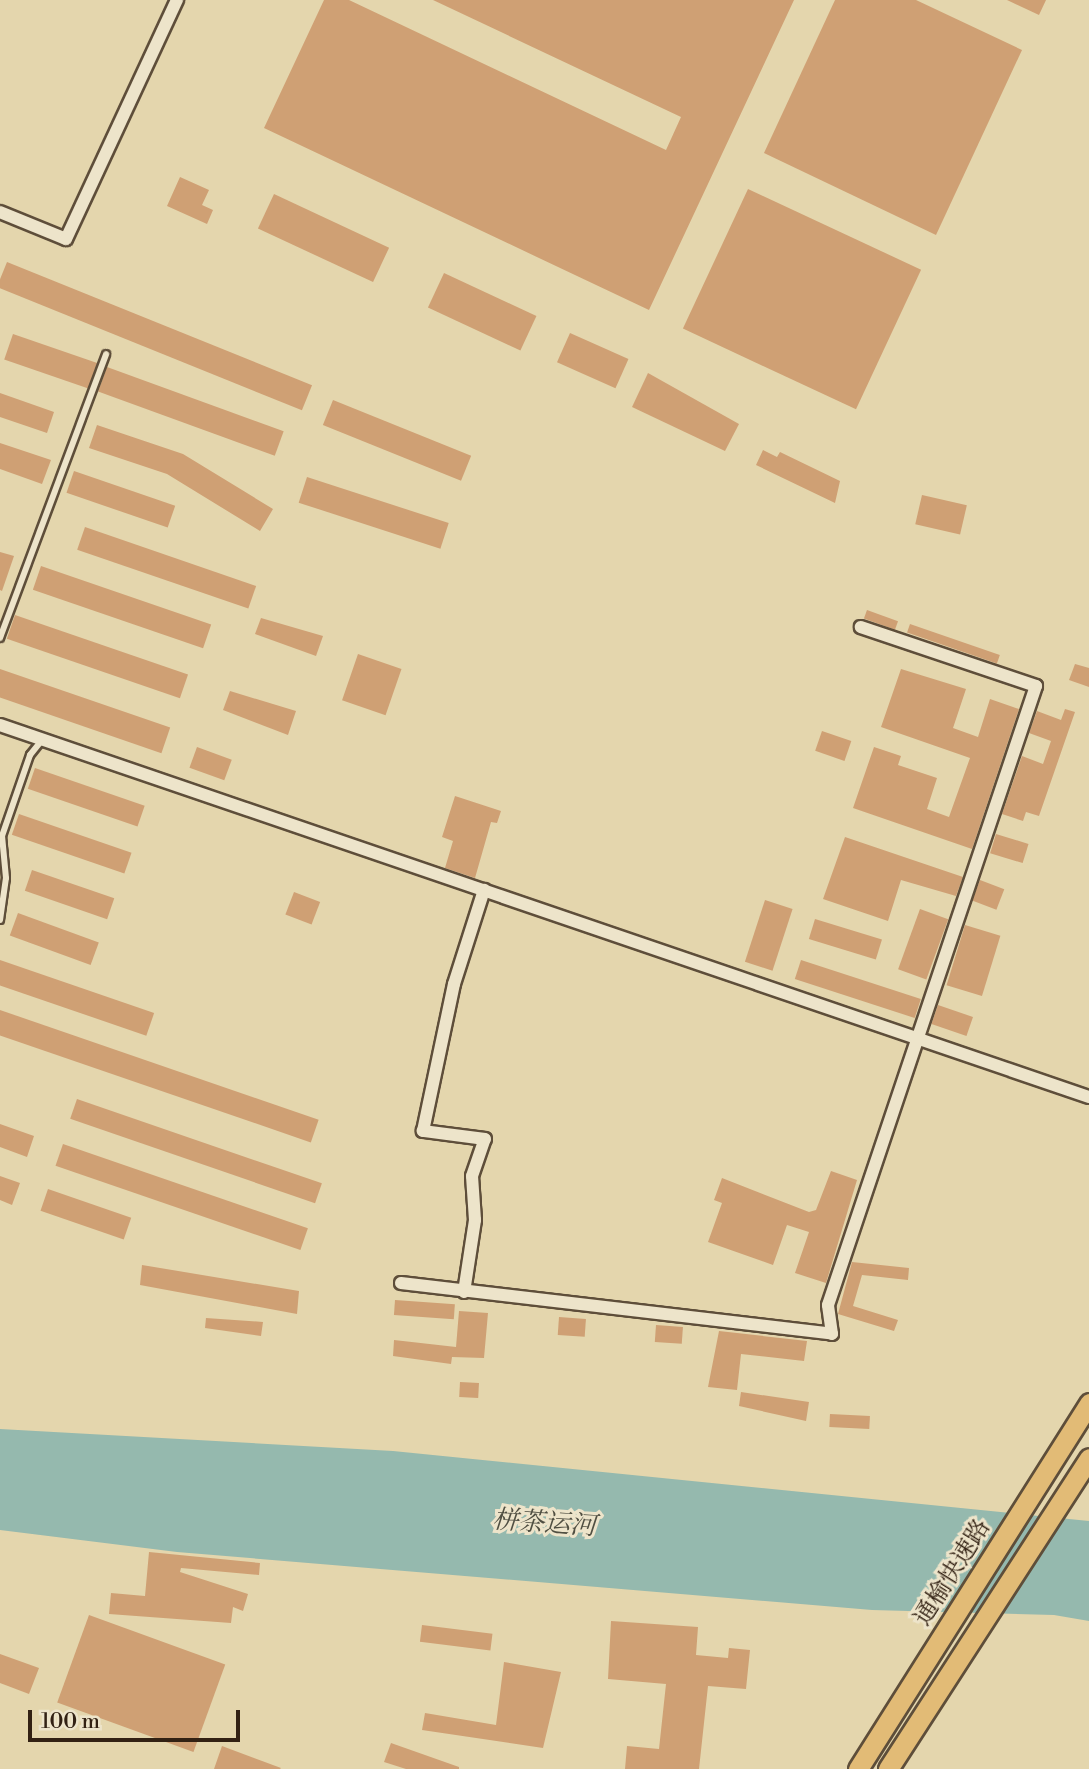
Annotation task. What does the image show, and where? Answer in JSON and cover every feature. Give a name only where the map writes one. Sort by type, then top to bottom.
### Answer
[{"type":"highway","name":"通榆快速路","points":[[858,1769],[1089,1403]]},
{"type":"highway","name":"通榆快速路","points":[[888,1769],[1089,1458]]},
{"type":"street","points":[[0,212],[66,239],[177,0]]},
{"type":"street","points":[[401,1283],[819,1333],[1036,686],[861,627]]},
{"type":"street","points":[[0,725],[919,1036],[1089,1097]]},
{"type":"street","points":[[464,1292],[475,1220],[472,1177],[485,1139],[423,1131],[454,984],[484,890]]},
{"type":"lane","points":[[0,638],[106,354]]},
{"type":"lane","points":[[0,920],[6,878],[2,836],[30,755],[42,740]]},
{"type":"water","name":"栟茶运河","points":[[0,1429],[393,1451],[1089,1521],[1089,1621],[1054,1615],[872,1610],[177,1552],[0,1530]]},
{"type":"building","points":[[324,0],[349,0],[666,150],[681,117],[433,0],[794,0],[649,310],[264,128]]},
{"type":"building","points":[[835,0],[916,0],[1022,50],[936,235],[764,153]]},
{"type":"building","points":[[1007,0],[1046,0],[1039,15]]},
{"type":"building","points":[[180,177],[209,190],[202,205],[213,210],[207,224],[167,206]]},
{"type":"building","points":[[748,189],[921,270],[856,409],[683,329]]},
{"type":"building","points":[[274,194],[389,248],[373,282],[258,228]]},
{"type":"building","points":[[7,262],[312,385],[302,410],[0,288],[0,279]]},
{"type":"building","points":[[444,273],[536,316],[520,351],[428,307]]},
{"type":"building","points":[[570,333],[628,359],[615,388],[557,362]]},
{"type":"building","points":[[13,334],[97,363],[88,389],[4,360]]},
{"type":"building","points":[[107,367],[284,431],[275,456],[98,391]]},
{"type":"building","points":[[648,373],[739,424],[725,451],[632,407]]},
{"type":"building","points":[[0,393],[54,412],[47,433],[0,417]]},
{"type":"building","points":[[333,400],[471,456],[461,481],[323,425]]},
{"type":"building","points":[[97,425],[183,454],[273,509],[260,531],[167,474],[89,448]]},
{"type":"building","points":[[0,443],[51,460],[42,484],[0,469]]},
{"type":"building","points":[[763,450],[777,457],[780,452],[840,481],[835,503],[756,465]]},
{"type":"building","points":[[74,471],[175,506],[168,528],[67,493]]},
{"type":"building","points":[[307,477],[449,523],[440,549],[299,503]]},
{"type":"building","points":[[922,495],[967,505],[960,535],[915,524]]},
{"type":"building","points":[[85,527],[256,586],[248,609],[77,550]]},
{"type":"building","points":[[0,552],[14,556],[2,591],[0,590]]},
{"type":"building","points":[[41,566],[211,625],[203,648],[33,590]]},
{"type":"building","points":[[867,610],[898,621],[895,630],[864,618]]},
{"type":"building","points":[[15,615],[188,675],[180,698],[7,639]]},
{"type":"building","points":[[261,618],[323,636],[316,656],[255,634]]},
{"type":"building","points":[[910,624],[1000,655],[997,663],[907,633]]},
{"type":"building","points":[[358,654],[401,669],[386,715],[342,700]]},
{"type":"building","points":[[1075,664],[1089,668],[1089,687],[1069,680]]},
{"type":"building","points":[[0,669],[170,728],[161,753],[0,698]]},
{"type":"building","points":[[901,669],[966,689],[953,728],[978,737],[990,699],[1019,709],[972,849],[853,808],[874,747],[901,756],[898,765],[937,778],[927,809],[949,817],[970,758],[881,727]]},
{"type":"building","points":[[230,691],[296,711],[288,735],[223,710]]},
{"type":"building","points":[[1065,709],[1075,712],[1039,816],[1026,812],[1023,821],[1002,814],[1022,756],[1043,764],[1051,741],[1029,733],[1037,711],[1061,720]]},
{"type":"building","points":[[822,731],[851,741],[844,761],[815,751]]},
{"type":"building","points":[[197,747],[232,760],[224,780],[189,768]]},
{"type":"building","points":[[35,768],[145,806],[138,827],[28,789]]},
{"type":"building","points":[[455,796],[501,811],[497,823],[491,822],[475,878],[445,868],[453,841],[442,837]]},
{"type":"building","points":[[19,814],[132,853],[124,874],[12,835]]},
{"type":"building","points":[[996,834],[1029,844],[1023,863],[990,853]]},
{"type":"building","points":[[845,837],[963,877],[956,896],[901,880],[888,921],[823,899]]},
{"type":"building","points":[[32,870],[114,898],[107,919],[25,891]]},
{"type":"building","points":[[980,880],[1004,889],[996,910],[972,901]]},
{"type":"building","points":[[294,892],[320,902],[312,924],[285,914]]},
{"type":"building","points":[[765,900],[793,909],[772,971],[745,962]]},
{"type":"building","points":[[920,909],[948,919],[926,979],[898,969]]},
{"type":"building","points":[[18,913],[99,942],[91,965],[10,936]]},
{"type":"building","points":[[815,919],[882,939],[876,960],[809,939]]},
{"type":"building","points":[[965,925],[1000,936],[982,996],[947,985]]},
{"type":"building","points":[[0,960],[154,1013],[146,1036],[0,985]]},
{"type":"building","points":[[801,960],[921,999],[915,1018],[795,979]]},
{"type":"building","points":[[938,1005],[973,1017],[966,1036],[931,1024]]},
{"type":"building","points":[[0,1010],[319,1120],[311,1142],[0,1035]]},
{"type":"building","points":[[77,1099],[322,1183],[315,1203],[70,1119]]},
{"type":"building","points":[[0,1124],[34,1136],[27,1157],[0,1147]]},
{"type":"building","points":[[63,1144],[308,1228],[300,1250],[56,1166]]},
{"type":"building","points":[[831,1171],[857,1180],[826,1283],[795,1273],[809,1232],[787,1225],[773,1265],[708,1242],[722,1203],[714,1200],[722,1178],[809,1212],[816,1210]]},
{"type":"building","points":[[0,1176],[20,1183],[12,1205],[0,1200]]},
{"type":"building","points":[[48,1189],[131,1218],[124,1239],[41,1211]]},
{"type":"building","points":[[852,1262],[909,1268],[908,1280],[862,1275],[853,1306],[898,1320],[894,1331],[838,1314]]},
{"type":"building","points":[[142,1265],[299,1291],[297,1314],[140,1285]]},
{"type":"building","points":[[395,1300],[455,1304],[454,1319],[394,1315]]},
{"type":"building","points":[[459,1311],[488,1313],[484,1358],[452,1357],[451,1364],[393,1356],[394,1340],[456,1347]]},
{"type":"building","points":[[559,1317],[586,1319],[585,1337],[558,1335]]},
{"type":"building","points":[[206,1318],[263,1322],[261,1336],[205,1328]]},
{"type":"building","points":[[656,1325],[683,1327],[682,1344],[655,1342]]},
{"type":"building","points":[[719,1331],[807,1341],[804,1361],[741,1354],[737,1390],[708,1387]]},
{"type":"building","points":[[460,1382],[479,1383],[478,1398],[459,1397]]},
{"type":"building","points":[[741,1392],[809,1402],[806,1421],[739,1406]]},
{"type":"building","points":[[830,1414],[870,1416],[869,1429],[829,1427]]},
{"type":"building","points":[[149,1552],[260,1563],[259,1575],[181,1568],[180,1572],[248,1594],[243,1611],[233,1607],[231,1623],[109,1614],[111,1593],[145,1596]]},
{"type":"building","points":[[89,1615],[225,1665],[193,1752],[57,1702]]},
{"type":"building","points":[[611,1621],[698,1627],[696,1655],[728,1658],[729,1648],[750,1650],[746,1689],[708,1686],[699,1769],[625,1769],[627,1746],[659,1749],[666,1684],[608,1679]]},
{"type":"building","points":[[422,1625],[492,1634],[490,1651],[420,1642]]},
{"type":"building","points":[[0,1654],[39,1668],[29,1694],[0,1683]]},
{"type":"building","points":[[504,1662],[561,1672],[543,1748],[422,1730],[425,1713],[496,1725]]},
{"type":"building","points":[[391,1743],[459,1769],[406,1769],[384,1762]]},
{"type":"building","points":[[222,1746],[281,1768],[214,1769]]}]
